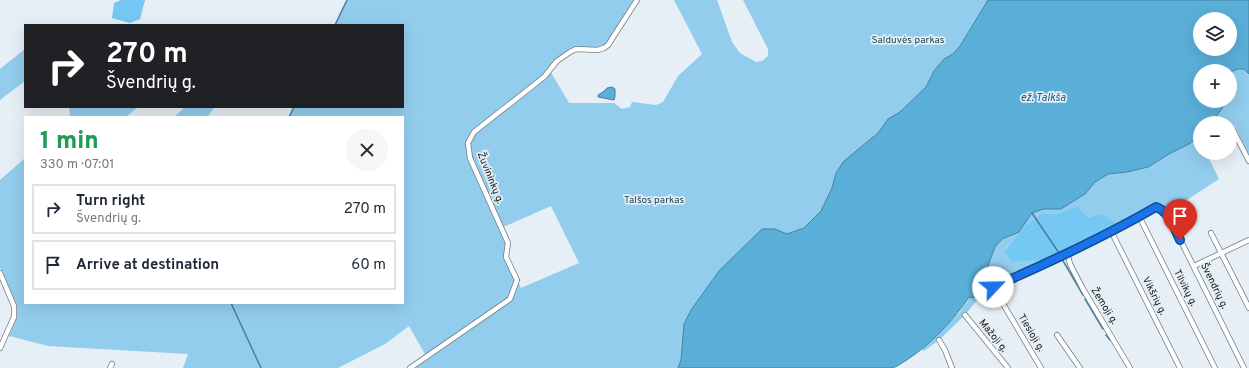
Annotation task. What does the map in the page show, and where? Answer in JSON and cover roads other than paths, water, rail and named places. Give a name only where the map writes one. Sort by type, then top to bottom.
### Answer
[{"type":"street","name":"Žuvininkų g.","points":[[410,368],[510,299],[517,280],[506,257],[508,243],[470,158],[468,143],[474,132],[544,77],[557,61],[570,52],[576,49],[593,51],[604,48],[608,45],[637,0]]},
{"type":"street","points":[[1237,136],[1249,161]]},
{"type":"street","name":"Švendrių g.","points":[[1139,216],[1156,207],[1163,209],[1166,213],[1244,368]]},
{"type":"street","points":[[1067,252],[1139,216]]},
{"type":"street","name":"Tilvikų g.","points":[[1139,216],[1215,368]]},
{"type":"street","name":"Vikšrių g.","points":[[1111,231],[1180,368]]},
{"type":"street","points":[[1211,233],[1249,308]]},
{"type":"street","points":[[1194,266],[1249,241]]},
{"type":"street","name":"Tiesioji g.","points":[[1041,368],[993,287],[1041,266],[1067,252]]},
{"type":"street","name":"Žemoji g.","points":[[1067,252],[1070,264],[1083,289],[1130,368]]},
{"type":"street","points":[[0,273],[14,306],[14,317],[0,348]]},
{"type":"street","name":"Mažoji g.","points":[[965,315],[1008,368]]},
{"type":"street","points":[[1057,335],[1080,368]]},
{"type":"street","points":[[939,340],[945,350],[952,368]]},
{"type":"water","name":"ež. Talkša","points":[[988,0],[1249,0],[1249,74],[1244,69],[1237,69],[1237,64],[1193,64],[1193,108],[1222,108],[1217,116],[1193,116],[1193,141],[1148,167],[1127,172],[1108,174],[1095,182],[1085,194],[1061,209],[1043,209],[1032,213],[1019,232],[1002,239],[995,247],[979,289],[973,298],[969,297],[937,336],[907,360],[893,368],[678,368],[681,360],[684,324],[691,310],[719,271],[762,229],[775,229],[787,234],[804,228],[821,211],[832,188],[836,173],[844,161],[878,133],[888,119],[900,112],[926,87],[934,71],[944,59],[953,54],[960,46]]},
{"type":"water","points":[[612,87],[615,89],[614,100],[598,97],[598,95],[607,88]]},
{"type":"waterway","points":[[335,24],[347,0]]},
{"type":"waterway","points":[[290,116],[294,108]]},
{"type":"waterway","points":[[1032,213],[1059,253]]},
{"type":"waterway","points":[[1062,259],[1083,295]]},
{"type":"waterway","points":[[1085,299],[1103,329]]},
{"type":"waterway","points":[[231,304],[261,368]]},
{"type":"waterway","points":[[1106,335],[1110,340]]},
{"type":"park label","name":"Salduvės parkas","points":[[908,40]]},
{"type":"park label","name":"Talšos parkas","points":[[654,200]]}]
